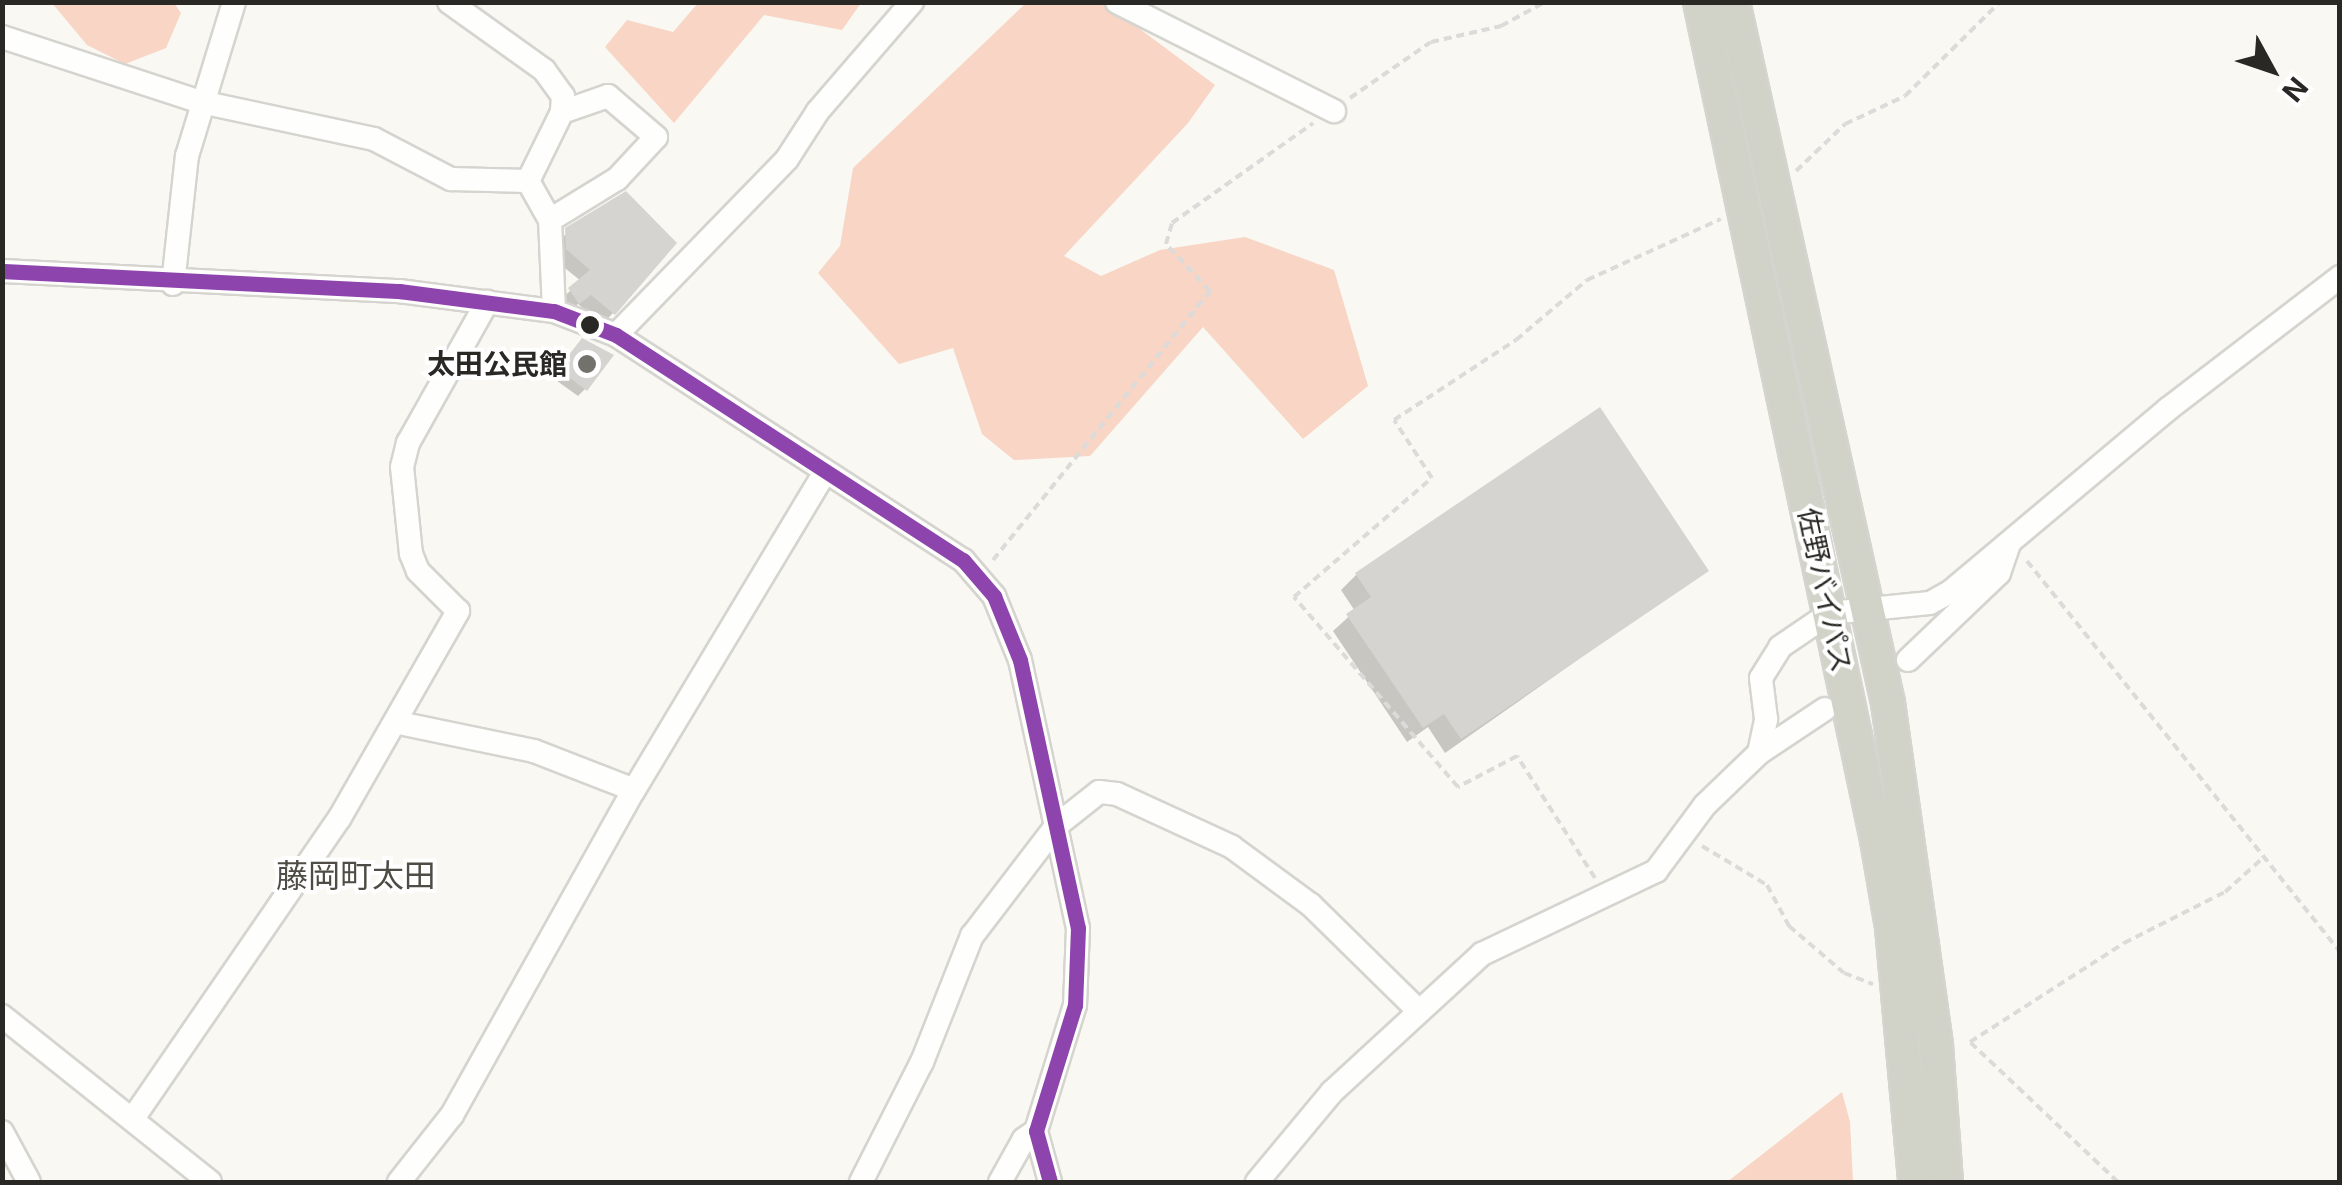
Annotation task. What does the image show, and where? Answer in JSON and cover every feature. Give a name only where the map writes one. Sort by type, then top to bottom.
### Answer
[{"type":"highway","name":"佐野バイパス","points":[[1700,2],[1877,840],[1916,1182]]},
{"type":"highway","name":"佐野バイパス","points":[[1733,2],[1868,610],[1909,832],[1946,1182]]},
{"type":"street","points":[[173,284],[187,156],[234,2]]},
{"type":"street","points":[[449,2],[556,82],[562,112],[528,181]]},
{"type":"street","points":[[616,336],[787,159],[818,111],[912,2]]},
{"type":"street","points":[[1117,2],[1334,111]]},
{"type":"street","points":[[2,38],[201,102],[374,140],[451,179],[528,181]]},
{"type":"street","points":[[550,220],[617,179],[656,137],[608,96],[562,112]]},
{"type":"street","points":[[528,181],[550,220],[554,310]]},
{"type":"street","points":[[2,271],[173,284],[399,292],[554,310],[616,336],[980,576],[1020,660],[1080,962],[1068,1037],[1036,1131],[1050,1182]]},
{"type":"street","points":[[1758,752],[1766,719],[1761,678],[1780,646],[1830,613],[1930,603],[2340,277]]},
{"type":"street","points":[[134,1116],[255,948],[399,723],[458,612],[418,571],[411,554],[402,467],[408,443],[488,302]]},
{"type":"street","points":[[399,1182],[452,1115],[634,790],[824,474]]},
{"type":"street","points":[[1908,660],[1999,573],[2010,540]]},
{"type":"street","points":[[1257,1182],[1332,1092],[1482,954],[1609,899],[1656,871],[1758,752],[1825,710]]},
{"type":"street","points":[[399,723],[534,751],[634,790]]},
{"type":"street","points":[[862,1182],[922,1062],[972,936],[1056,826],[1099,792],[1117,794],[1232,848],[1311,904],[1418,1010]]},
{"type":"street","points":[[2,1016],[134,1116],[210,1182]]},
{"type":"street","points":[[1000,1182],[1024,1139],[1036,1131]]},
{"type":"street","points":[[2,1132],[29,1182]]},
{"type":"path","points":[[980,576],[1210,291],[1166,244],[1172,223],[1277,142],[1334,111],[1387,66],[1431,42],[1500,26],[1545,2]]},
{"type":"path","points":[[1774,183],[1791,176],[1845,124],[1905,96],[2000,2]]},
{"type":"path","points":[[1609,899],[1517,756],[1458,787],[1294,598],[1432,478],[1394,420],[1516,340],[1587,280],[1745,208]]},
{"type":"path","points":[[2010,540],[2340,952]]},
{"type":"path","points":[[1683,836],[1767,885],[1789,926],[1844,974],[1897,990]]},
{"type":"path","points":[[2118,1182],[1970,1042],[2124,943],[2224,892],[2264,857]]},
{"type":"shaded area","points":[[699,2],[861,3],[842,30],[764,15],[674,123],[605,47],[627,20],[673,32]]},
{"type":"shaded area","points":[[52,3],[174,3],[181,13],[166,48],[125,64],[87,45]]},
{"type":"shaded area","points":[[1026,3],[1105,3],[1215,85],[1188,123],[1064,256],[1101,276],[1160,250],[1245,237],[1334,270],[1368,386],[1303,439],[1203,327],[1090,456],[1014,460],[982,434],[953,348],[899,364],[818,273],[840,246],[853,168]]},
{"type":"shaded area","points":[[1842,1092],[1850,1122],[1853,1182],[1727,1182]]},
{"type":"building","points":[[626,191],[677,243],[615,315],[591,295],[579,304],[568,288],[590,270],[566,249],[565,228]]},
{"type":"building","name":"太田公民館","points":[[582,338],[614,355],[587,391],[558,369]]},
{"type":"building","points":[[1600,407],[1709,571],[1461,739],[1444,714],[1423,728],[1346,614],[1371,597],[1355,573]]},
{"type":"transit line","points":[[2,271],[399,291],[554,311],[616,335],[963,560],[994,596],[1020,660],[1078,928],[1075,1005],[1036,1131],[1050,1182]]},
{"type":"place","name":"太田公民館","points":[[587,364]]},
{"type":"district","name":"藤岡町太田","points":[[356,876]]}]
